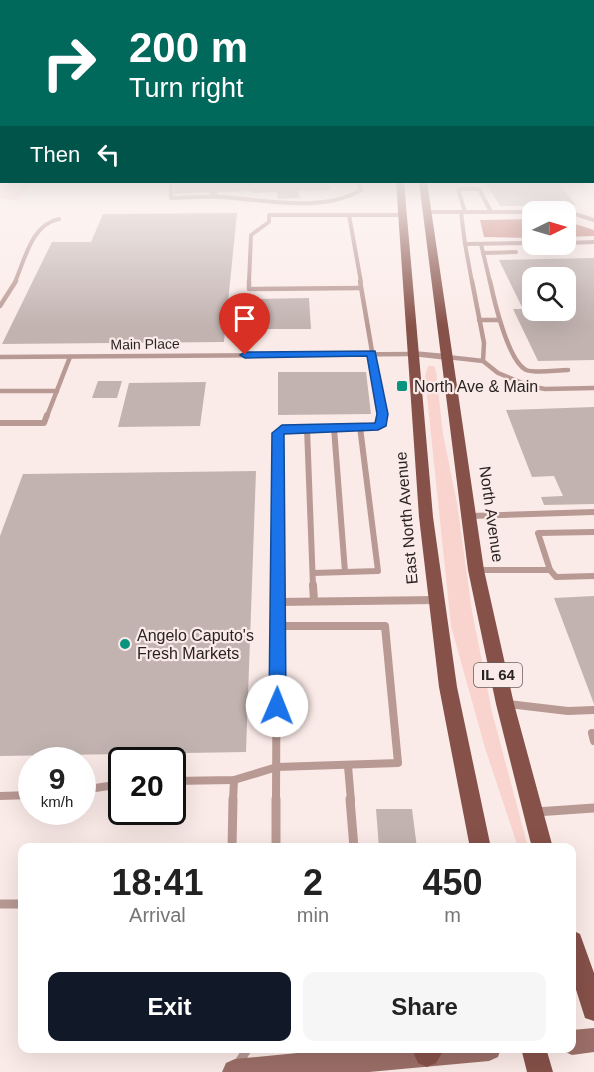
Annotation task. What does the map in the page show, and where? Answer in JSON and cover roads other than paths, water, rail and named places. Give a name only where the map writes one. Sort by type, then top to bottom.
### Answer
[{"type":"main road","name":"East North Avenue","points":[[404,226],[426,516],[436,600],[448,687],[480,843]]},
{"type":"main road","name":"North Avenue","points":[[430,226],[476,570],[504,704],[542,843]]},
{"type":"main road","points":[[576,954],[594,1010]]},
{"type":"main road","points":[[576,1042],[594,1040]]},
{"type":"main road","points":[[234,1072],[328,1059],[404,1053]]},
{"type":"main road","points":[[534,1053],[540,1072]]},
{"type":"street","points":[[414,354],[447,357]]},
{"type":"lane","points":[[0,306],[14,285],[42,226]]},
{"type":"lane","points":[[263,226],[250,235],[249,290],[361,288]]},
{"type":"lane","points":[[276,843],[278,433],[282,428],[378,426],[383,419],[377,370],[371,353],[351,226]]},
{"type":"lane","points":[[464,226],[465,244],[484,343],[483,362]]},
{"type":"lane","points":[[576,243],[594,242]]},
{"type":"lane","points":[[465,244],[522,243]]},
{"type":"lane","points":[[481,244],[499,320],[519,366],[529,371],[568,370]]},
{"type":"lane","points":[[483,254],[516,252]]},
{"type":"lane","points":[[479,320],[499,320]]},
{"type":"lane","name":"Main Place","points":[[0,357],[414,354]]},
{"type":"lane","points":[[0,423],[44,423],[70,357]]},
{"type":"lane","points":[[447,357],[483,362],[498,373],[530,386],[545,389],[594,388]]},
{"type":"lane","points":[[0,391],[57,391]]},
{"type":"lane","points":[[313,573],[378,571],[360,427]]},
{"type":"lane","points":[[307,428],[314,601]]},
{"type":"lane","points":[[334,428],[345,572]]},
{"type":"lane","points":[[470,516],[594,512]]},
{"type":"lane","points":[[594,532],[538,533],[550,570],[556,577],[594,576]]},
{"type":"lane","points":[[476,570],[550,570]]},
{"type":"lane","points":[[278,602],[436,600]]},
{"type":"lane","points":[[186,781],[234,780],[277,767],[398,763],[385,626],[278,626]]},
{"type":"lane","points":[[504,704],[568,711],[594,710]]},
{"type":"lane","points":[[348,766],[354,843]]},
{"type":"lane","points":[[232,843],[234,780]]},
{"type":"lane","points":[[0,796],[18,795]]},
{"type":"lane","points":[[533,812],[594,808]]},
{"type":"lane","points":[[0,904],[18,904]]},
{"type":"lane","points":[[234,1072],[245,1053]]},
{"type":"place","name":"North Ave & Main","points":[[402,386]]},
{"type":"place","name":"Angelo Caputo's Fresh Markets","points":[[125,644]]}]
